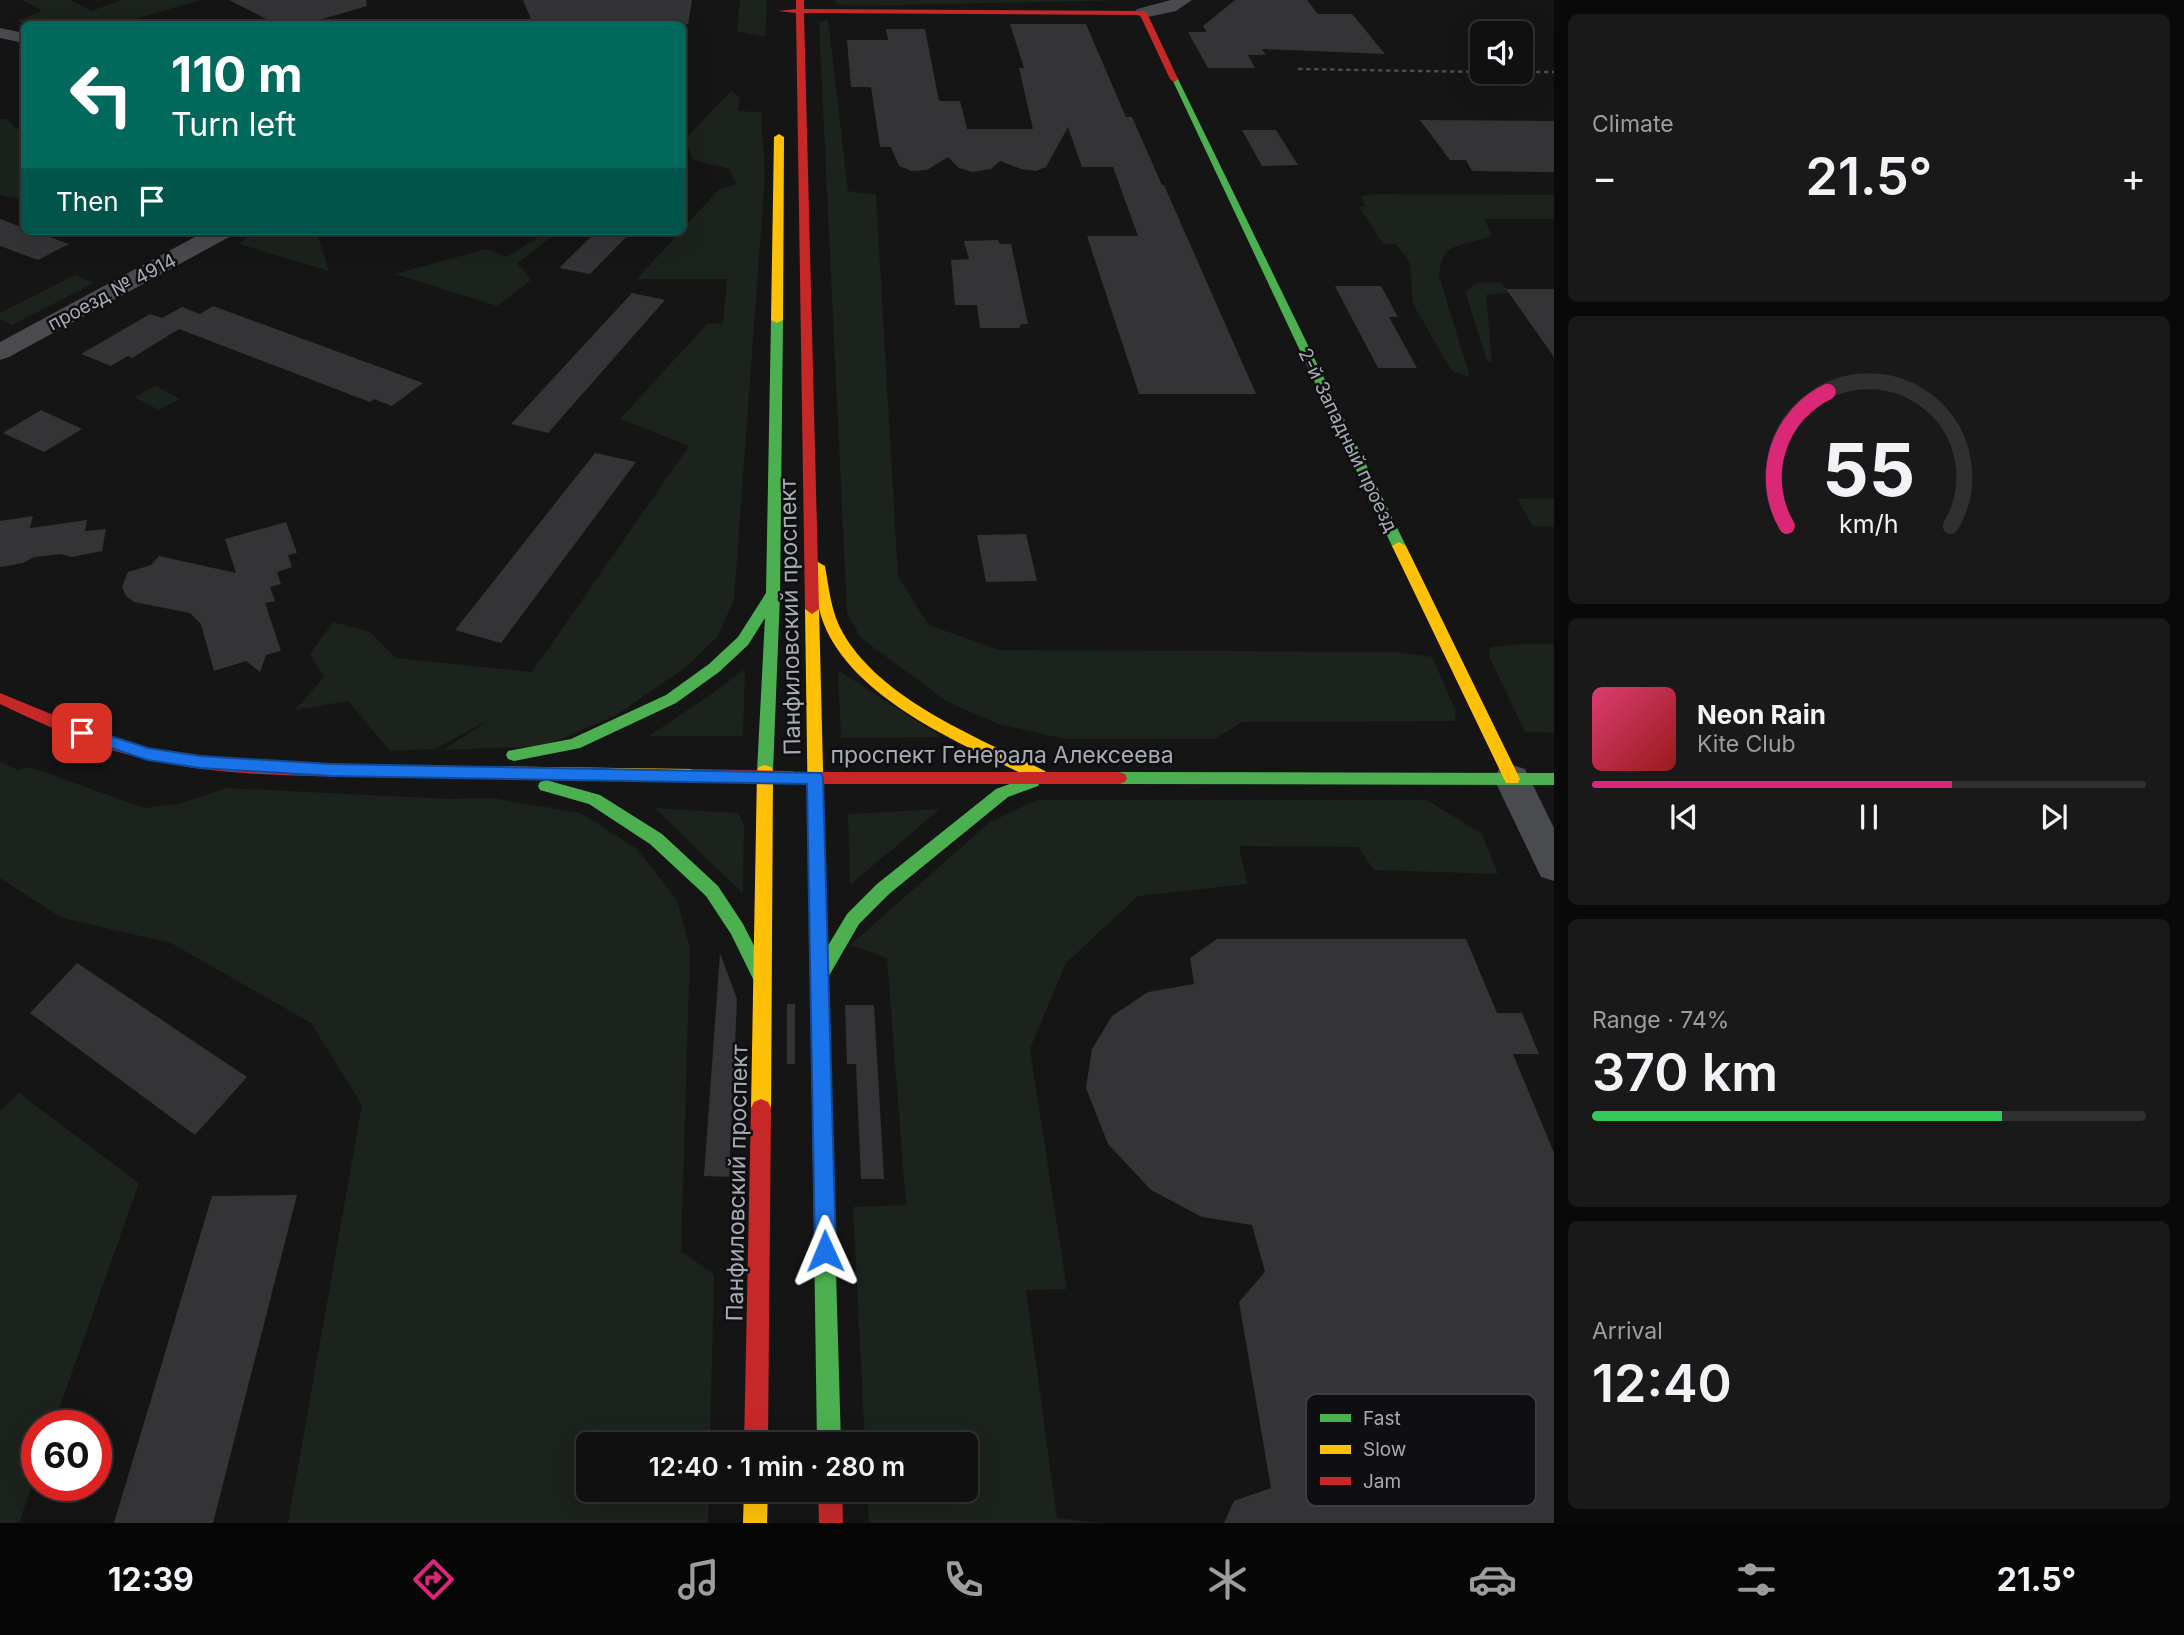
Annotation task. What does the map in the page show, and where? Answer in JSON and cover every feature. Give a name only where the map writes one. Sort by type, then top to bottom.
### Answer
[{"type":"main road","points":[[782,12],[801,6],[1143,13]]},
{"type":"main road","name":"Панфиловский проспект","points":[[801,6],[829,1432]]},
{"type":"main road","name":"2-й Западный проезд","points":[[1143,13],[1263,268],[1512,779]]},
{"type":"main road","name":"Панфиловский проспект","points":[[756,1432],[765,776],[772,595],[779,121]]},
{"type":"main road","points":[[811,518],[825,606],[839,638],[861,668],[919,710],[1044,778]]},
{"type":"main road","points":[[437,769],[574,744],[661,704],[714,668],[743,641],[772,595]]},
{"type":"main road","name":"проспект Генерала Алексеева","points":[[0,698],[60,726],[157,755],[200,762],[331,770],[437,769],[815,778],[1554,779]]},
{"type":"main road","points":[[437,769],[530,782],[594,799],[656,839],[712,891],[737,929],[762,978]]},
{"type":"main road","points":[[820,975],[853,919],[883,889],[1002,793],[1044,778]]},
{"type":"main road","points":[[755,1523],[756,1502]]},
{"type":"main road","points":[[830,1502],[831,1523]]},
{"type":"street","points":[[1143,13],[1170,8],[1184,0]]},
{"type":"street","points":[[0,33],[21,37]]},
{"type":"street","name":"проезд № 4914","points":[[0,352],[216,235]]},
{"type":"street","name":"2-й Западный проезд","points":[[1512,779],[1554,866]]},
{"type":"shaded area","points":[[23,0],[71,0],[91,11],[122,0],[201,0],[128,21],[15,22],[42,11]]},
{"type":"shaded area","points":[[740,0],[767,0],[765,37],[737,31]]},
{"type":"shaded area","points":[[834,0],[1131,0],[853,6],[837,4]]},
{"type":"shaded area","points":[[828,19],[848,191],[876,195],[898,577],[929,625],[999,650],[1398,652],[1432,657],[1456,711],[1455,721],[1242,722],[1215,739],[1066,739],[998,724],[946,701],[861,638],[847,613],[819,23]]},
{"type":"shaded area","points":[[731,91],[740,98],[738,111],[761,112],[765,175],[734,600],[717,637],[686,667],[615,716],[544,746],[444,750],[490,719],[435,749],[390,751],[348,701],[295,710],[324,677],[310,654],[333,622],[370,632],[396,658],[532,672],[689,446],[620,419],[707,324],[721,323],[721,326],[723,322],[727,279],[637,279],[677,235],[686,235],[686,225],[719,189],[736,184],[730,169],[693,160],[686,138]]},
{"type":"shaded area","points":[[0,119],[7,119],[16,129],[21,128],[21,199],[0,195]]},
{"type":"shaded area","points":[[1554,195],[1554,219],[1484,219],[1492,235],[1456,246],[1444,255],[1439,276],[1470,377],[1450,368],[1413,304],[1410,263],[1396,244],[1383,244],[1359,207],[1365,206],[1361,196]]},
{"type":"shaded area","points":[[250,235],[318,235],[329,271],[239,244]]},
{"type":"shaded area","points":[[541,235],[555,235],[517,263],[531,280],[497,306],[395,274],[486,249],[507,257]]},
{"type":"shaded area","points":[[75,275],[94,283],[12,325],[0,319],[0,313]]},
{"type":"shaded area","points":[[1478,283],[1502,283],[1509,293],[1486,295],[1492,362],[1487,361],[1465,291]]},
{"type":"shaded area","points":[[155,386],[180,399],[159,410],[134,397]]},
{"type":"shaded area","points":[[1554,498],[1554,527],[1533,526],[1517,499]]},
{"type":"shaded area","points":[[1554,644],[1554,733],[1525,732],[1489,656],[1490,647]]},
{"type":"shaded area","points":[[745,669],[743,736],[649,736],[713,693]]},
{"type":"shaded area","points":[[838,670],[941,737],[841,738]]},
{"type":"shaded area","points":[[0,761],[17,770],[30,767],[144,808],[178,804],[227,788],[449,799],[492,798],[581,813],[637,849],[677,900],[690,949],[681,1251],[714,1275],[710,1432],[576,1432],[576,1502],[709,1502],[708,1523],[288,1523],[362,1105],[311,1023],[171,943],[62,918],[0,878]]},
{"type":"shaded area","points":[[1037,800],[1427,800],[1482,834],[1498,874],[1374,870],[1358,847],[1239,846],[1247,884],[1138,896],[1066,963],[1030,1049],[1067,1289],[1026,1290],[1057,1518],[1101,1523],[869,1523],[868,1502],[978,1502],[978,1432],[864,1432],[853,1207],[906,1205],[887,958],[850,945],[990,822]]},
{"type":"shaded area","points":[[655,808],[738,813],[744,825],[743,894]]},
{"type":"shaded area","points":[[940,809],[850,885],[848,814]]},
{"type":"shaded area","points":[[19,1093],[139,1183],[59,1410],[21,1410],[21,1501],[27,1501],[19,1523],[0,1523],[0,1111]]},
{"type":"building","points":[[229,0],[366,0],[367,6],[315,21],[270,21]]},
{"type":"building","points":[[523,0],[692,0],[688,24],[686,21],[532,21]]},
{"type":"building","points":[[1235,0],[1307,0],[1318,14],[1352,14],[1385,54],[1262,49],[1266,55],[1248,55],[1255,68],[1208,68],[1188,32],[1207,32],[1203,26]]},
{"type":"building","points":[[1010,24],[1086,24],[1126,117],[1132,117],[1164,185],[1256,394],[1139,394],[1087,236],[1138,236],[1113,167],[1082,167],[1068,127],[1046,167],[1036,171],[1000,161],[991,169],[972,172],[959,168],[948,157],[927,170],[912,171],[899,166],[891,147],[880,147],[871,87],[851,87],[847,40],[888,40],[886,29],[925,29],[939,101],[960,101],[967,129],[1033,129],[1019,68],[1024,68]]},
{"type":"building","points":[[1420,120],[1554,121],[1554,172],[1472,171],[1466,160],[1450,160]]},
{"type":"building","points":[[1242,130],[1276,130],[1298,165],[1262,166]]},
{"type":"building","points":[[0,219],[21,227],[21,235],[44,235],[69,244],[38,260],[0,246]]},
{"type":"building","points":[[593,235],[628,235],[590,274],[559,268]]},
{"type":"building","points":[[998,240],[1000,244],[1011,244],[1028,324],[1021,324],[1019,328],[980,328],[977,305],[955,305],[951,260],[969,259],[964,241]]},
{"type":"building","points":[[1335,286],[1381,286],[1398,317],[1389,317],[1417,368],[1378,368]]},
{"type":"building","points":[[1506,289],[1554,289],[1554,357]]},
{"type":"building","points":[[632,293],[665,300],[548,433],[511,424]]},
{"type":"building","points":[[213,306],[423,383],[392,406],[374,399],[370,402],[179,329],[132,358],[128,356],[111,366],[81,354],[150,314],[162,318],[182,307],[200,314]]},
{"type":"building","points":[[41,410],[82,429],[44,452],[3,433]]},
{"type":"building","points":[[595,453],[636,462],[501,643],[455,630]]},
{"type":"building","points":[[33,516],[30,528],[87,520],[85,531],[106,529],[102,551],[72,557],[61,554],[34,557],[23,563],[0,567],[0,521]]},
{"type":"building","points":[[286,522],[297,553],[288,555],[292,567],[277,572],[281,584],[270,587],[275,601],[265,603],[281,651],[266,655],[260,672],[246,661],[214,671],[201,624],[190,613],[134,602],[126,596],[122,587],[128,572],[151,565],[159,556],[236,573],[225,539]]},
{"type":"building","points":[[1026,534],[1037,581],[986,582],[977,535]]},
{"type":"building","points":[[1217,939],[1466,939],[1497,1013],[1522,1013],[1539,1054],[1513,1054],[1554,1153],[1554,1523],[1224,1523],[1234,1501],[1271,1488],[1239,1302],[1265,1272],[1252,1225],[1202,1217],[1151,1190],[1108,1144],[1086,1088],[1092,1049],[1112,1016],[1148,992],[1194,984],[1190,958]]},
{"type":"building","points":[[720,953],[737,999],[729,1177],[704,1176]]},
{"type":"building","points":[[77,963],[247,1077],[195,1135],[30,1013]]},
{"type":"building","points":[[787,1004],[795,1004],[795,1064],[787,1064]]},
{"type":"building","points":[[845,1005],[874,1005],[884,1179],[861,1179],[856,1064],[847,1064]]},
{"type":"building","points":[[297,1195],[213,1523],[114,1523],[212,1196]]},
{"type":"railway","points":[[1298,69],[1470,72]]},
{"type":"railway","points":[[1533,72],[1554,72]]},
{"type":"traffic: fast","points":[[1174,79],[1399,546]]},
{"type":"traffic: fast","points":[[765,771],[773,595],[777,320]]},
{"type":"traffic: fast","points":[[514,755],[574,744],[671,699],[714,668],[743,641],[772,595]]},
{"type":"traffic: fast","points":[[1119,778],[1554,779]]},
{"type":"traffic: fast","points":[[820,975],[853,919],[883,889],[1002,793],[1032,782]]},
{"type":"traffic: fast","points":[[546,786],[594,799],[656,839],[712,891],[737,929],[760,975]]},
{"type":"traffic: fast","points":[[823,1168],[829,1432]]},
{"type":"traffic: slow","points":[[777,320],[779,137]]},
{"type":"traffic: slow","points":[[1399,546],[1512,779]]},
{"type":"traffic: slow","points":[[818,566],[825,603],[838,638],[877,682],[929,718],[1039,775]]},
{"type":"traffic: slow","points":[[812,609],[823,1168]]},
{"type":"traffic: slow","points":[[383,771],[692,775]]},
{"type":"traffic: slow","points":[[761,1108],[765,771]]},
{"type":"traffic: slow","points":[[755,1523],[756,1502]]},
{"type":"traffic: jam","points":[[800,0],[812,609]]},
{"type":"traffic: jam","points":[[782,11],[1143,13],[1174,79]]},
{"type":"traffic: jam","points":[[0,698],[92,737],[149,754],[236,766],[383,771]]},
{"type":"traffic: jam","points":[[692,775],[792,777]]},
{"type":"traffic: jam","points":[[815,778],[1119,778]]},
{"type":"traffic: jam","points":[[756,1432],[761,1108]]},
{"type":"traffic: jam","points":[[830,1502],[831,1523]]},
{"type":"route","points":[[82,733],[148,754],[200,762],[331,770],[437,769],[815,778],[825,1251]]}]
